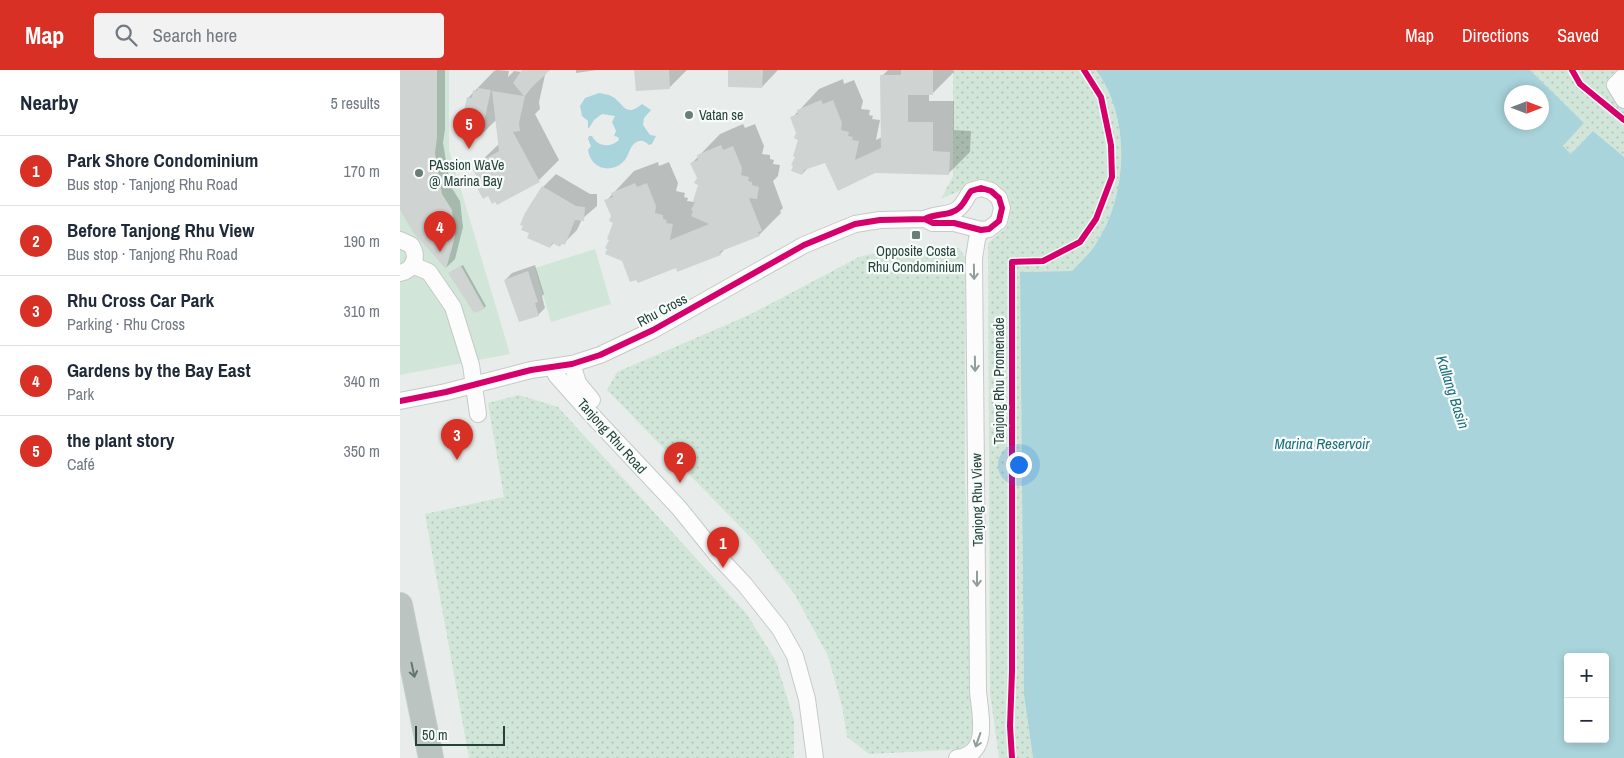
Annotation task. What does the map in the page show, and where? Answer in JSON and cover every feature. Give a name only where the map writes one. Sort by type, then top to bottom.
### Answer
[{"type":"highway","points":[[400,605],[431,758]]},
{"type":"street","points":[[1624,76],[1615,85],[1624,100]]},
{"type":"street","name":"Rhu Cross","points":[[400,401],[446,392],[531,370],[572,364],[600,355],[653,330],[804,245],[855,224],[880,220],[925,219],[934,223],[954,223],[981,230],[989,229],[999,221],[1002,208],[999,198],[991,191],[981,188],[971,191],[959,208],[948,214],[934,214],[925,219]]},
{"type":"street","name":"Tanjong Rhu View","points":[[957,758],[972,754],[978,746],[982,728],[978,691],[974,258],[976,239],[981,230]]},
{"type":"street","points":[[400,240],[407,242],[414,249],[415,260],[406,269]]},
{"type":"street","points":[[406,269],[429,272],[453,307],[465,342],[475,384],[478,414]]},
{"type":"street","name":"Tanjong Rhu Road","points":[[572,364],[578,383],[598,407],[694,511],[783,616],[810,673],[824,758]]},
{"type":"street","name":"Tanjong Rhu Road","points":[[553,367],[556,375],[679,508],[780,629],[795,656],[807,699],[815,758]]},
{"type":"green space","points":[[400,70],[449,70],[449,150],[510,354],[400,375]]},
{"type":"green space","points":[[953,70],[1096,70],[1107,89],[1115,110],[1120,132],[1120,179],[1107,223],[1095,246],[1072,271],[1020,272],[1024,695],[1033,758],[999,758],[990,693],[988,243],[1007,227],[1011,210],[1008,195],[992,185],[973,185],[941,199],[953,176]]},
{"type":"green space","points":[[1530,70],[1624,70],[1624,157],[1593,131],[1571,154],[1563,146],[1584,123],[1549,89],[1549,85],[1545,85]]},
{"type":"green space","points":[[898,248],[959,248],[965,257],[965,470],[974,734],[968,749],[869,754],[847,737],[842,706],[828,656],[795,595],[754,541],[607,390],[617,372],[749,315],[859,257]]},
{"type":"green space","points":[[595,249],[611,304],[551,322],[535,268]]},
{"type":"green space","points":[[519,395],[558,407],[746,613],[776,661],[794,720],[794,758],[469,758],[425,514],[504,497],[488,403]]},
{"type":"water","name":"Marina Reservoir","points":[[1096,70],[1530,70],[1545,85],[1504,85],[1504,130],[1549,130],[1549,89],[1584,123],[1563,146],[1571,154],[1593,131],[1624,157],[1624,758],[1033,758],[1024,695],[1020,272],[1072,271],[1095,246],[1107,223],[1120,179],[1120,132],[1115,110],[1107,89]]},
{"type":"water","points":[[599,93],[611,96],[628,110],[642,104],[651,110],[644,118],[643,125],[650,135],[656,136],[652,144],[649,145],[641,141],[635,143],[625,160],[612,168],[601,167],[592,161],[588,150],[591,146],[588,139],[589,136],[592,136],[597,142],[604,145],[616,143],[619,140],[618,137],[614,136],[616,131],[612,122],[615,116],[602,114],[588,128],[588,121],[582,116],[580,106],[585,98]]},
{"type":"building","name":"PAssion WaVe @ Marina Bay","points":[[400,70],[437,70],[437,138],[435,153],[442,194],[452,210],[455,237],[446,269],[413,232],[400,210]]},
{"type":"building","points":[[522,70],[550,70],[525,96],[519,123],[520,131],[513,132],[540,182],[497,205],[495,202],[492,204],[488,196],[483,199],[472,179],[477,177],[473,170],[477,168],[475,165],[499,151],[492,91],[524,96],[513,83]]},
{"type":"building","points":[[634,70],[669,70],[670,89],[636,91]]},
{"type":"building","points":[[728,70],[763,70],[762,88],[728,87]]},
{"type":"building","points":[[901,70],[933,70],[933,95],[908,95],[908,122],[933,122],[933,151],[950,152],[949,175],[875,173],[838,191],[825,163],[804,170],[802,175],[791,171],[798,140],[794,138],[796,133],[790,117],[798,114],[797,110],[821,100],[823,104],[833,100],[842,123],[841,130],[849,132],[848,136],[853,137],[852,140],[859,141],[855,160],[881,148],[880,75],[901,75]]},
{"type":"building","points":[[478,88],[491,90],[481,136],[468,133],[469,130],[465,130],[467,121],[462,120],[467,97],[472,98],[473,90],[477,91]]},
{"type":"building","points":[[721,145],[723,150],[733,146],[742,168],[741,175],[749,177],[748,181],[752,182],[752,185],[759,187],[757,199],[749,198],[762,231],[758,232],[760,236],[719,252],[721,255],[677,272],[676,268],[638,283],[636,280],[630,282],[622,261],[605,254],[607,249],[605,248],[609,240],[607,239],[613,223],[609,221],[611,216],[604,200],[613,197],[611,193],[635,183],[637,187],[647,183],[656,206],[655,213],[663,215],[663,219],[667,220],[666,223],[673,224],[670,240],[709,224],[691,216],[698,185],[694,183],[697,178],[690,163],[698,160],[697,155]]},
{"type":"building","points":[[542,186],[576,206],[585,207],[584,221],[575,220],[565,245],[562,243],[560,247],[552,243],[550,248],[527,238],[529,233],[521,230],[523,226],[520,225],[525,213]]},
{"type":"building","points":[[461,266],[485,309],[474,313],[448,273]]},
{"type":"building","points":[[528,271],[538,302],[535,303],[539,316],[519,322],[504,280]]},
{"type":"cycle path","name":"Tanjong Rhu Promenade","points":[[1012,758],[1010,726],[1012,672],[1012,262],[1043,261],[1080,242],[1096,219],[1112,177],[1111,145],[1101,97],[1084,70]]},
{"type":"cycle path","points":[[1572,70],[1580,84],[1624,120]]},
{"type":"cycle path","points":[[400,401],[446,392],[531,370],[572,364],[600,355],[653,330],[804,245],[855,224],[880,220],[925,219],[933,223],[954,223],[981,230],[989,229],[999,221],[1002,208],[999,198],[991,191],[981,188],[971,191],[956,211],[925,219]]},
{"type":"place","name":"Vatan se","points":[[689,115]]},
{"type":"place","name":"the plant story","points":[[469,149]]},
{"type":"place","name":"PAssion WaVe @ Marina Bay","points":[[419,173]]},
{"type":"place","name":"Opposite Costa Rhu Condominium","points":[[916,235]]},
{"type":"place","name":"Gardens by the Bay East","points":[[440,252]]},
{"type":"place","name":"Rhu Cross Car Park","points":[[457,460]]},
{"type":"place","name":"Before Tanjong Rhu View","points":[[680,483]]},
{"type":"place","name":"Park Shore Condominium","points":[[723,568]]},
{"type":"water label","name":"Kallang Basin","points":[[1453,392]]}]
